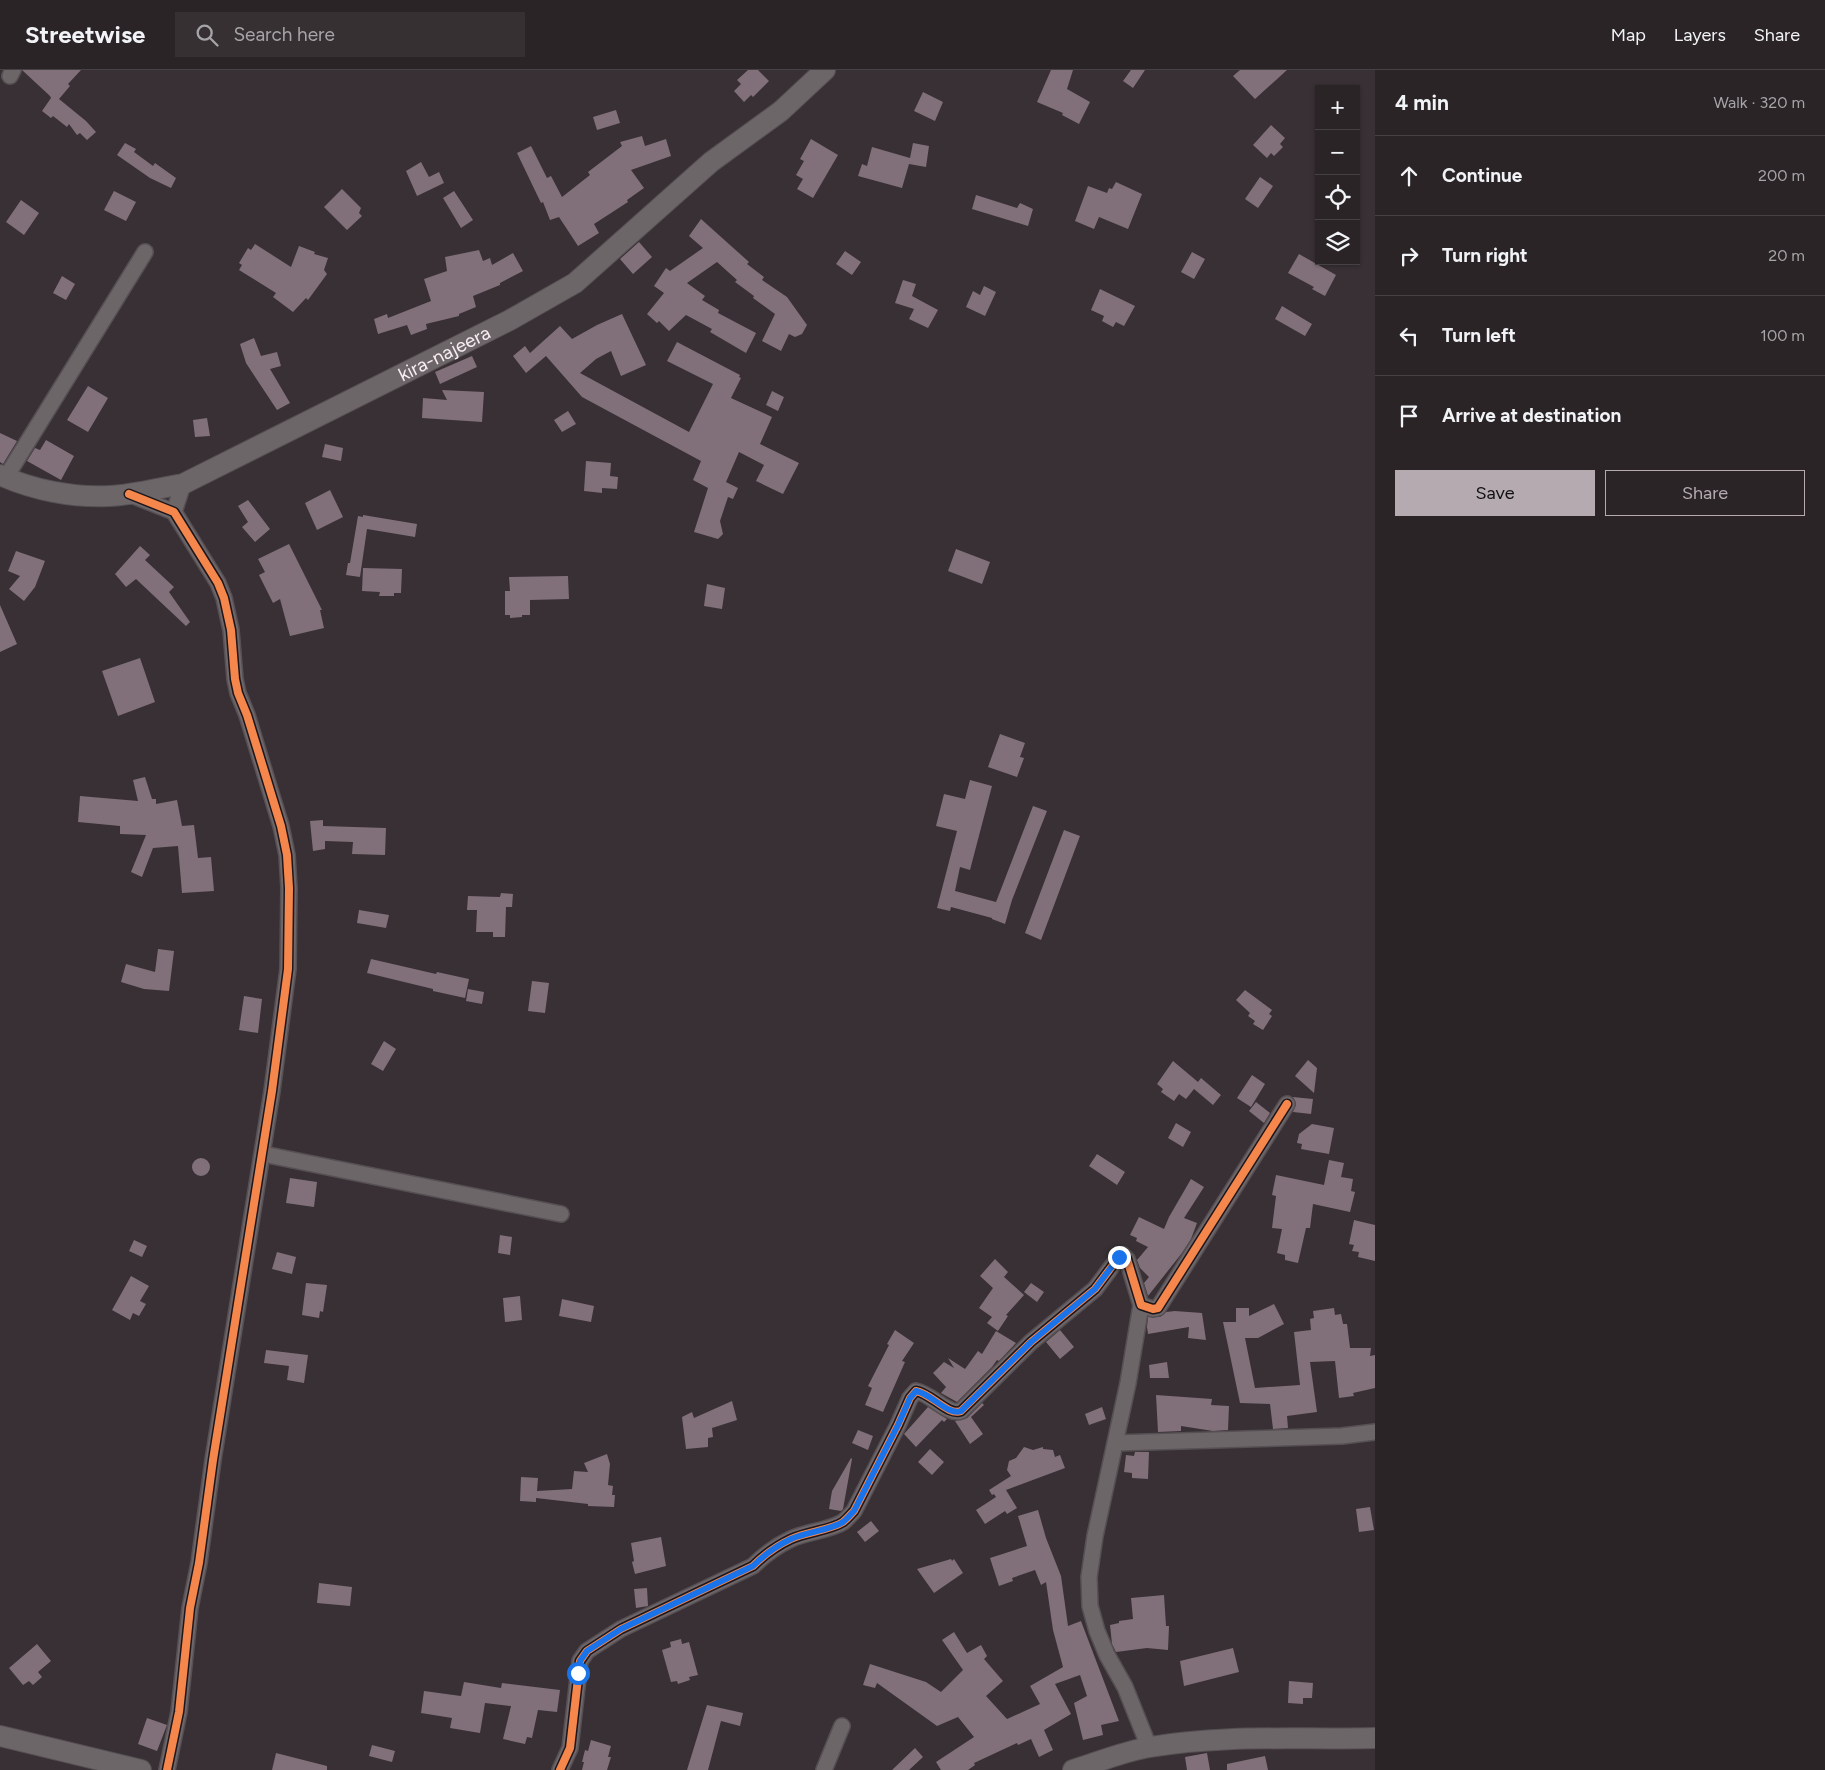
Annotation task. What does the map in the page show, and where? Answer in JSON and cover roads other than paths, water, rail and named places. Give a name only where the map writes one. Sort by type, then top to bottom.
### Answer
[{"type":"street","name":"kira-najeera","points":[[3,476],[42,489],[103,496],[129,494],[183,484],[510,320],[574,283],[710,162],[780,112],[825,70]]},
{"type":"street","points":[[3,476],[145,252]]},
{"type":"street","points":[[174,512],[183,484]]},
{"type":"street","points":[[129,494],[174,512],[218,583],[224,598],[231,630],[238,693],[247,715],[282,826],[287,855],[290,923],[288,968],[263,1154],[213,1460],[199,1563],[190,1608],[179,1712],[167,1770]]},
{"type":"street","points":[[1141,1305],[1153,1309],[1158,1308],[1286,1104]]},
{"type":"street","points":[[263,1154],[561,1214]]},
{"type":"street","points":[[560,1770],[570,1748],[580,1661],[587,1651],[621,1629],[753,1566],[767,1552],[792,1538],[844,1522],[854,1511],[910,1398],[916,1391],[924,1392],[950,1412],[956,1413],[961,1411],[1031,1342],[1095,1289],[1119,1257],[1123,1255],[1127,1259],[1141,1305],[1128,1383],[1094,1536],[1089,1577],[1090,1606],[1097,1631],[1107,1655],[1125,1687],[1148,1747]]},
{"type":"street","points":[[1115,1443],[1342,1436],[1375,1432]]},
{"type":"street","points":[[824,1770],[842,1726]]},
{"type":"street","points":[[0,1736],[141,1770]]},
{"type":"street","points":[[1073,1770],[1148,1747],[1204,1741],[1247,1738],[1375,1738]]}]
